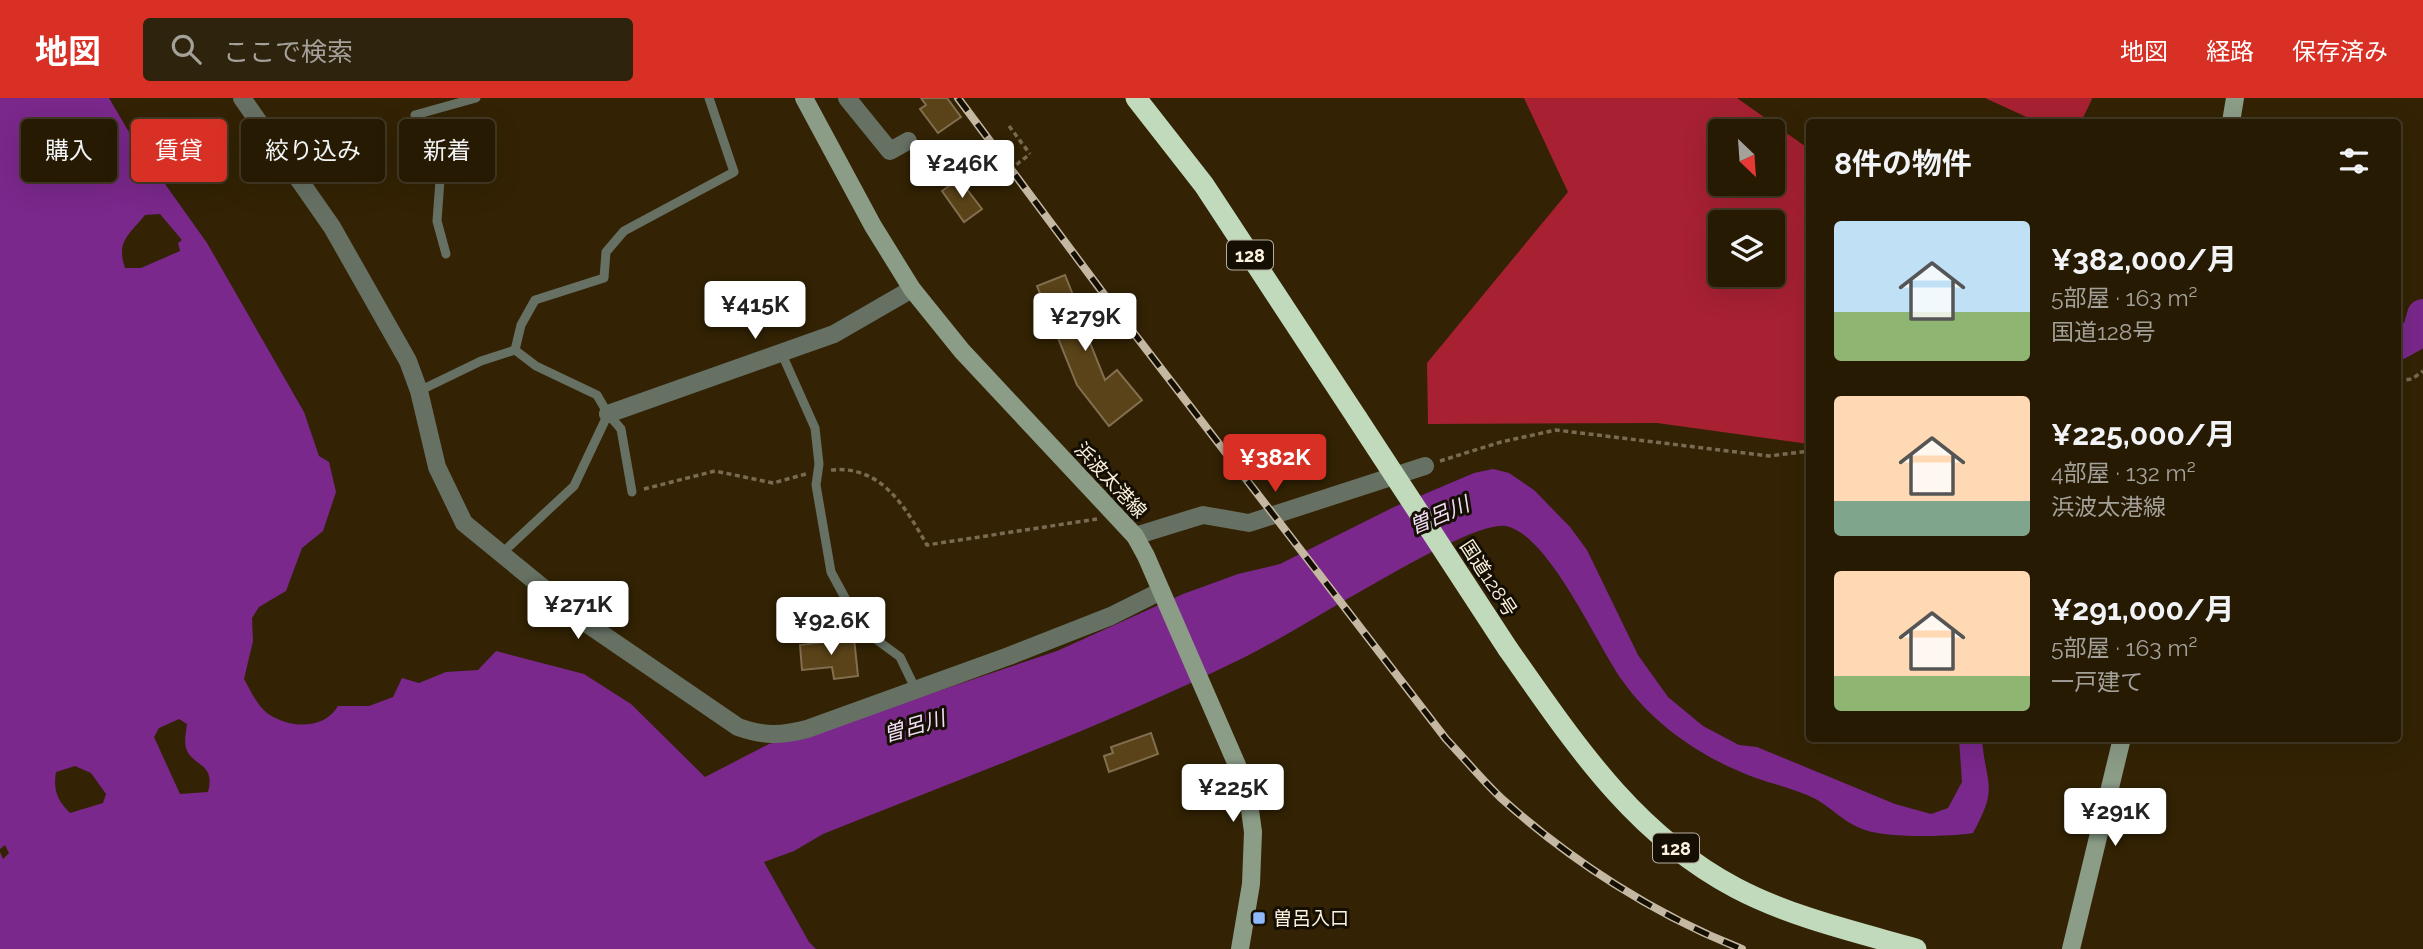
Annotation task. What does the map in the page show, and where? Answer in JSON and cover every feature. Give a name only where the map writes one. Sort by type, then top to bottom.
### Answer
[{"type":"highway","name":"国道128号","points":[[1136,98],[1204,185],[1508,649],[1607,785],[1664,840],[1736,888],[1825,922],[1916,949]]},
{"type":"main road","name":"浜波太港線","points":[[804,98],[853,191],[912,289],[962,351],[1135,536],[1237,765],[1253,832],[1251,884],[1240,949]]},
{"type":"main road","points":[[2232,119],[2235,98]]},
{"type":"main road","points":[[2071,949],[2121,742]]},
{"type":"street","points":[[242,98],[332,228],[408,361],[419,391],[437,467],[464,523],[586,623],[738,727],[763,736],[779,736],[807,729],[1163,595]]},
{"type":"street","points":[[848,98],[890,151],[908,141]]},
{"type":"street","points":[[608,414],[834,334],[912,289]]},
{"type":"street","points":[[1135,536],[1203,516],[1250,523],[1425,466]]},
{"type":"lane","points":[[446,254],[437,221],[440,180],[415,115],[476,98]]},
{"type":"lane","points":[[515,350],[520,325],[536,300],[604,278],[606,252],[624,231],[734,172],[709,98]]},
{"type":"lane","points":[[419,391],[481,361],[515,350]]},
{"type":"lane","points":[[515,350],[536,366],[597,395],[621,429],[632,492]]},
{"type":"lane","points":[[781,352],[815,428],[817,485],[831,572],[862,629],[900,657],[916,690]]},
{"type":"lane","points":[[500,555],[574,486],[608,414]]},
{"type":"path","points":[[982,147],[1003,175],[1030,154],[1009,126]]},
{"type":"path","points":[[2401,381],[2412,379],[2423,371]]},
{"type":"path","points":[[1425,466],[1501,442],[1556,430],[1769,456],[1806,451]]},
{"type":"path","points":[[632,492],[715,471],[773,483],[818,471],[845,469],[872,476],[881,482],[897,498],[927,545],[1116,516]]},
{"type":"shaded area","points":[[1524,98],[1737,98],[1767,119],[1708,119],[1708,196],[1785,196],[1785,132],[1806,147],[1806,444],[1657,423],[1428,424],[1427,363],[1568,192]]},
{"type":"shaded area","points":[[1985,98],[2092,98],[2082,119],[2030,119]]},
{"type":"water","points":[[0,98],[109,98],[131,136],[131,182],[164,182],[207,243],[304,412],[319,456],[329,462],[336,492],[323,531],[302,548],[286,591],[259,607],[252,618],[253,641],[244,679],[262,708],[279,720],[298,724],[317,723],[332,714],[338,706],[369,706],[393,697],[402,678],[419,683],[446,672],[478,670],[496,651],[584,674],[631,704],[705,777],[769,744],[855,719],[1057,651],[1183,594],[1238,574],[1280,564],[1394,507],[1474,473],[1493,469],[1509,473],[1534,490],[1570,527],[1587,550],[1638,655],[1668,697],[1703,726],[1739,745],[1757,747],[1895,804],[1931,814],[1948,808],[1962,782],[1959,742],[1982,742],[1989,786],[1986,805],[1973,833],[1903,836],[1875,833],[1857,827],[1815,799],[1756,778],[1699,751],[1665,726],[1635,697],[1611,663],[1555,569],[1522,534],[1506,526],[1492,527],[1451,543],[1260,649],[1195,681],[1037,749],[823,834],[794,851],[764,862],[809,942],[816,949],[0,949],[0,852],[3,859],[9,853],[5,845],[0,849]],"holes":[[[160,214],[182,240],[178,243],[180,251],[141,268],[125,268],[123,245],[129,233],[145,215]],[[179,719],[187,724],[186,748],[209,775],[208,792],[180,794],[154,737],[159,728]],[[75,766],[91,773],[106,794],[103,803],[70,813],[57,794],[56,772]]]},
{"type":"building","points":[[921,98],[947,98],[961,117],[938,133],[920,109],[926,105]]},
{"type":"building","points":[[959,179],[982,209],[964,222],[942,191]]},
{"type":"building","points":[[1065,275],[1075,300],[1082,297],[1088,312],[1079,315],[1105,380],[1117,370],[1142,400],[1109,426],[1077,385],[1037,286]]},
{"type":"building","points":[[854,638],[858,676],[834,679],[832,667],[802,670],[800,645]]},
{"type":"building","points":[[1151,733],[1158,754],[1109,772],[1104,756],[1113,753],[1111,747]]},
{"type":"waterway","name":"曽呂川","points":[[2401,342],[2418,333],[2423,315]]},
{"type":"railway","points":[[958,98],[1106,297],[1446,739],[1480,776],[1528,821],[1615,884],[1677,920],[1742,949]]},
{"type":"place","name":"曽呂入口","points":[[1259,918]]}]
